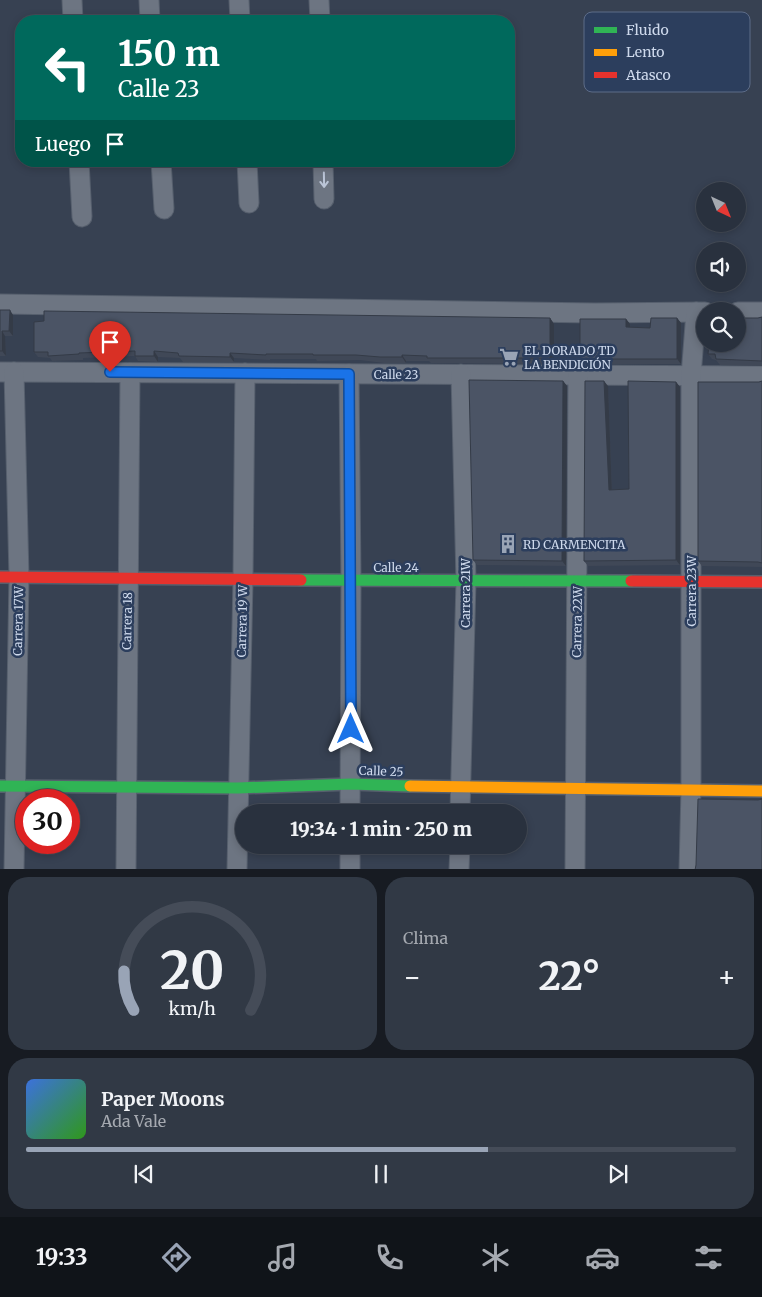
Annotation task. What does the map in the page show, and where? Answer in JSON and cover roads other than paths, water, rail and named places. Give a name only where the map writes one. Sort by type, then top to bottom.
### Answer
[{"type":"street","points":[[72,0],[73,15]]},
{"type":"street","points":[[149,0],[150,15]]},
{"type":"street","points":[[239,0],[240,15]]},
{"type":"street","points":[[320,0],[320,15]]},
{"type":"street","points":[[79,167],[82,217]]},
{"type":"street","points":[[161,167],[164,209]]},
{"type":"street","points":[[247,167],[249,203]]},
{"type":"street","points":[[323,167],[324,199]]},
{"type":"street","points":[[0,304],[595,313],[696,312]]},
{"type":"street","points":[[746,312],[762,312]]},
{"type":"street","name":"Carrera 23W","points":[[689,869],[691,789],[691,376],[696,340]]},
{"type":"street","name":"Calle 23","points":[[7,372],[762,376]]},
{"type":"street","name":"Carrera 17W","points":[[7,372],[9,577],[8,786],[14,869]]},
{"type":"street","name":"Carrera 18","points":[[126,869],[125,787],[130,373]]},
{"type":"street","name":"Carrera 19 W","points":[[237,869],[245,373]]},
{"type":"street","points":[[349,374],[350,804]]},
{"type":"street","name":"Carrera 21W","points":[[460,374],[466,581],[460,804]]},
{"type":"street","name":"Carrera 22W","points":[[575,869],[578,375]]},
{"type":"street","name":"Calle 24","points":[[9,577],[351,581],[690,580],[762,582]]},
{"type":"street","name":"Calle 25","points":[[8,786],[238,788],[351,784],[461,788],[762,791]]},
{"type":"street","points":[[350,854],[350,869]]},
{"type":"street","points":[[459,869],[460,854]]},
{"type":"place","name":"EL DORADO TD LA BENDICIÓN","points":[[509,357]]},
{"type":"place","name":"RD CARMENCITA","points":[[508,544]]}]
